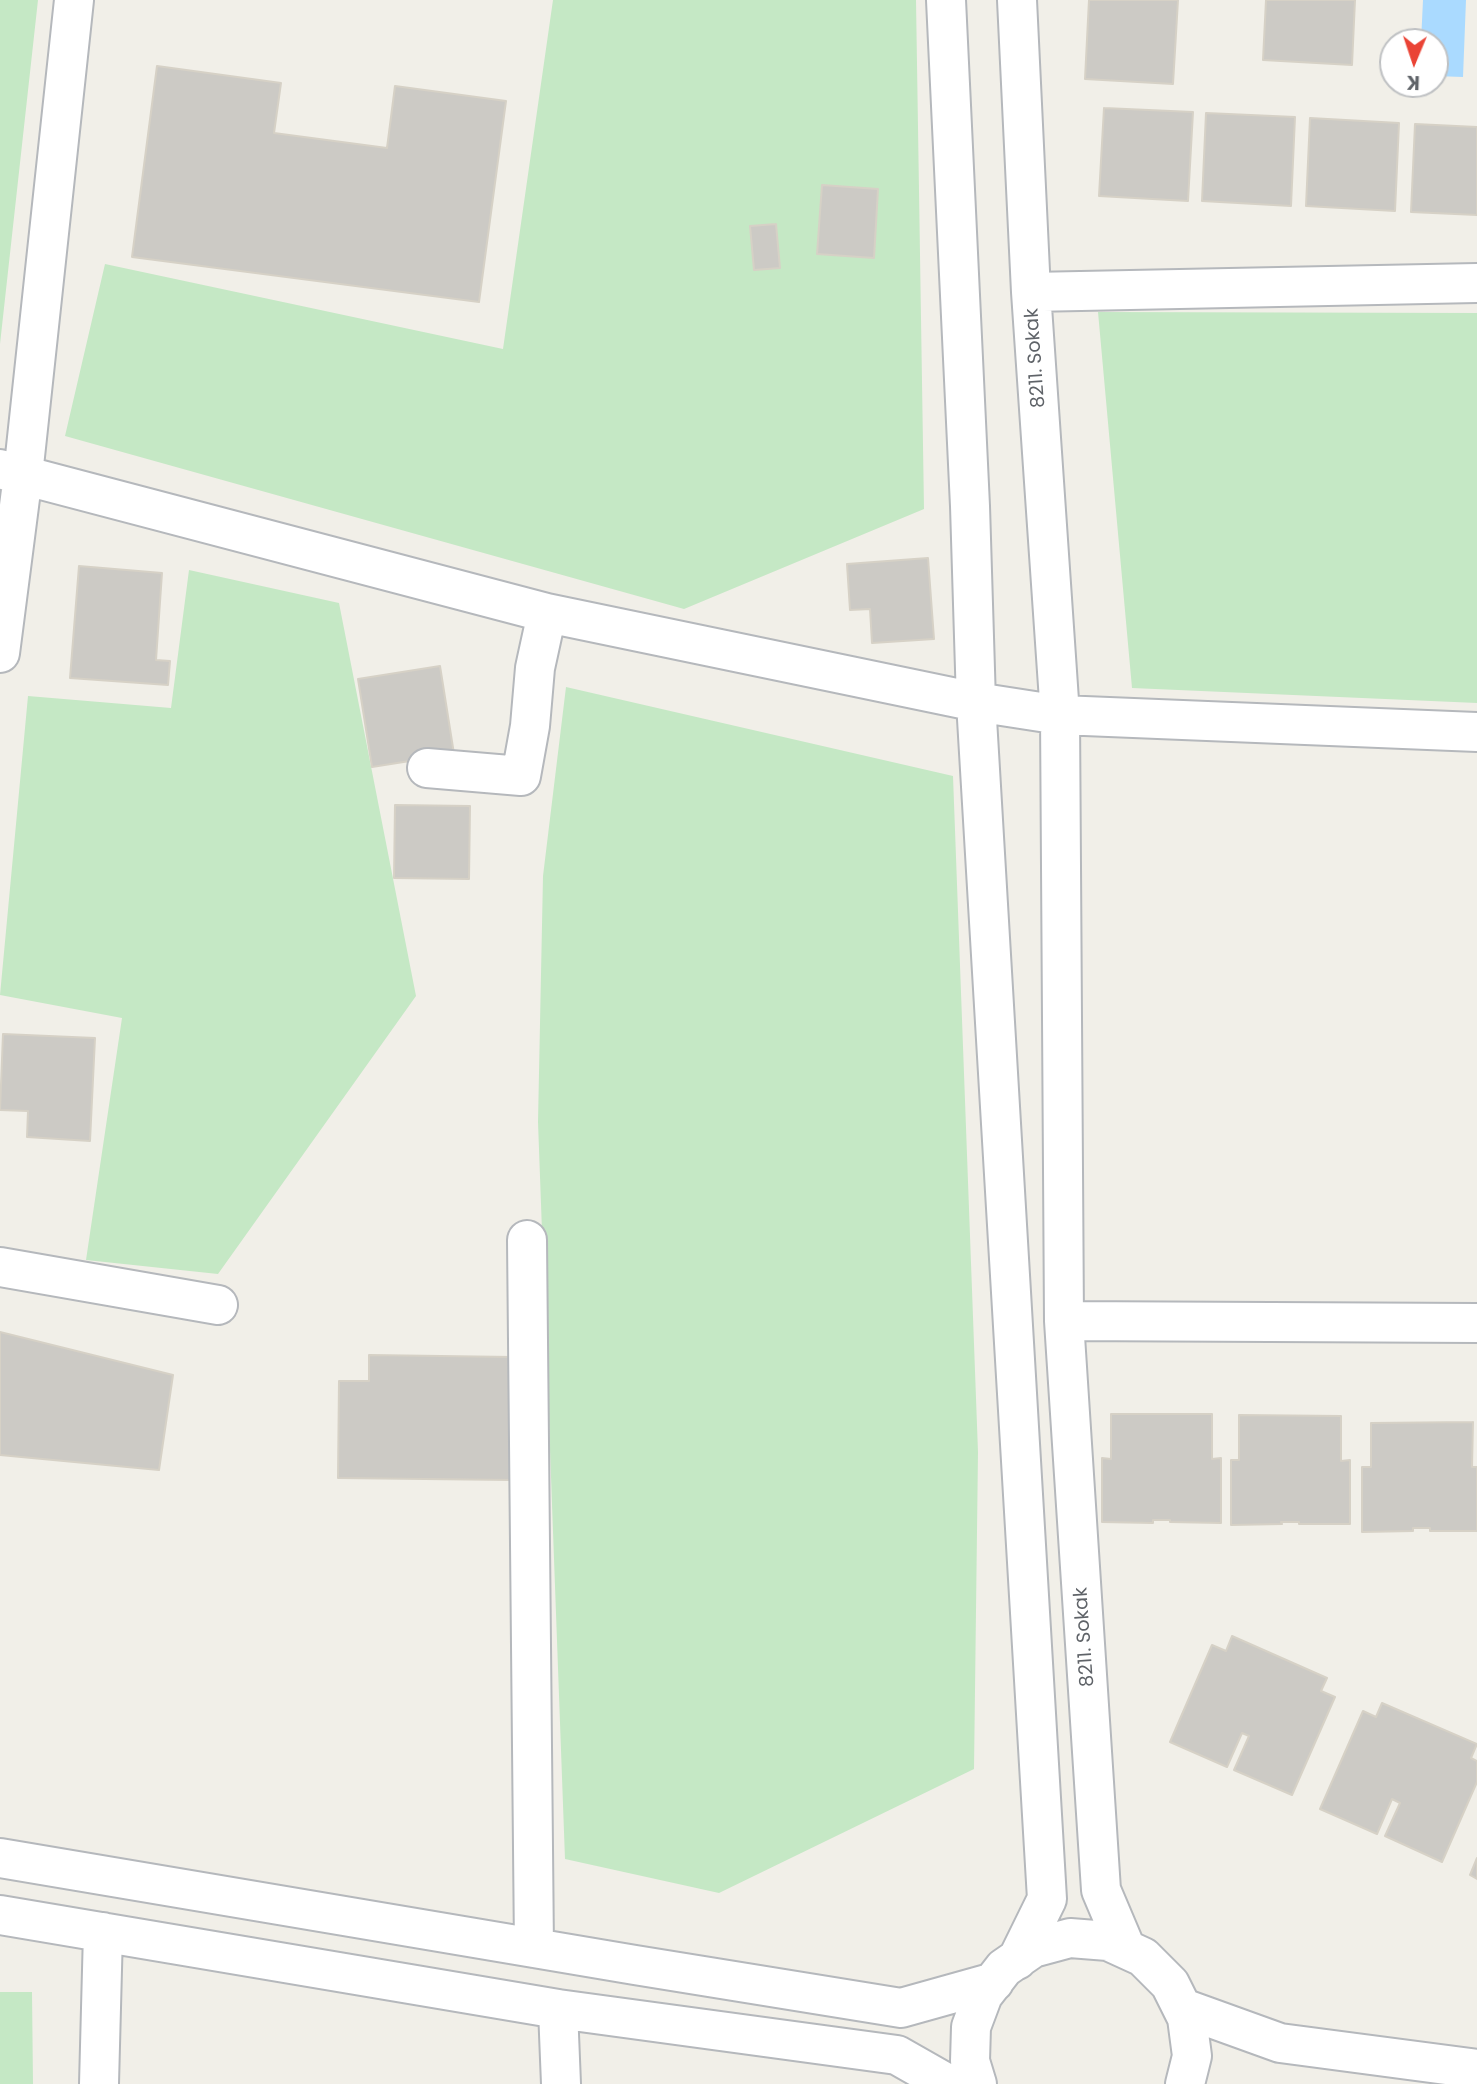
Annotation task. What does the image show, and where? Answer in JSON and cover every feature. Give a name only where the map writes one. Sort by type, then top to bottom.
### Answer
[{"type":"street","points":[[0,653],[12,472],[74,0]]},
{"type":"street","points":[[0,1858],[901,2008],[1005,1971],[1047,1899],[976,702],[970,506],[946,0]]},
{"type":"street","name":"8211. Sokak","points":[[1017,0],[1031,292],[1060,715],[1064,1321],[1101,1890],[1126,1949]]},
{"type":"street","points":[[1031,292],[1477,283]]},
{"type":"street","points":[[12,472],[547,612],[976,702],[1060,715],[1477,732]]},
{"type":"street","points":[[427,768],[521,776],[547,612]]},
{"type":"street","points":[[527,1240],[534,1948]]},
{"type":"street","points":[[0,1267],[218,1305]]},
{"type":"street","points":[[1064,1321],[1477,1323]]},
{"type":"street","points":[[0,1915],[558,2009],[897,2054],[948,2084]]},
{"type":"street","points":[[99,2084],[103,1932]]},
{"type":"street","points":[[977,2084],[970,2062],[971,2027],[983,1995],[1005,1971],[1033,1948],[1070,1938],[1108,1941],[1126,1949],[1143,1957],[1171,1983],[1188,2018],[1192,2056],[1185,2084]]},
{"type":"street","points":[[1183,2008],[1280,2043],[1477,2070]]},
{"type":"street","points":[[558,2009],[561,2084]]},
{"type":"green space","points":[[0,0],[38,0],[0,344]]},
{"type":"green space","points":[[553,0],[916,0],[924,509],[684,609],[65,436],[105,264],[503,349]]},
{"type":"green space","points":[[1098,312],[1477,313],[1477,703],[1132,688]]},
{"type":"green space","points":[[189,570],[339,603],[416,996],[218,1274],[86,1260],[122,1018],[0,995],[28,696],[171,708]]},
{"type":"green space","points":[[566,687],[953,776],[978,1452],[974,1769],[719,1893],[565,1859],[538,1122],[543,876]]},
{"type":"green space","points":[[0,1992],[32,1992],[33,2084],[0,2084]]},
{"type":"water","points":[[1423,0],[1466,0],[1463,77],[1449,76],[1449,28],[1422,28]]},
{"type":"building","points":[[1089,0],[1178,0],[1173,84],[1085,79]]},
{"type":"building","points":[[1266,0],[1355,0],[1352,65],[1263,60]]},
{"type":"building","points":[[157,66],[281,83],[274,133],[387,148],[395,86],[506,101],[479,302],[132,257]]},
{"type":"building","points":[[1104,108],[1193,112],[1188,201],[1099,196]]},
{"type":"building","points":[[1206,113],[1295,117],[1291,206],[1202,201]]},
{"type":"building","points":[[1310,118],[1399,123],[1395,211],[1306,206]]},
{"type":"building","points":[[1415,124],[1477,127],[1477,215],[1411,212]]},
{"type":"building","points":[[822,185],[878,189],[874,258],[817,254]]},
{"type":"building","points":[[776,224],[780,268],[754,270],[750,226]]},
{"type":"building","points":[[928,558],[934,639],[872,643],[870,609],[850,610],[847,564]]},
{"type":"building","points":[[79,566],[162,573],[156,660],[170,661],[168,685],[70,678]]},
{"type":"building","points":[[440,666],[454,754],[372,767],[358,679]]},
{"type":"building","points":[[395,805],[470,806],[469,879],[394,878]]},
{"type":"building","points":[[3,1034],[95,1038],[90,1141],[27,1137],[28,1111],[0,1110]]},
{"type":"building","points":[[0,1332],[173,1375],[159,1470],[0,1455]]},
{"type":"building","points":[[369,1355],[512,1357],[511,1480],[338,1478],[339,1381],[369,1381]]},
{"type":"building","points":[[1111,1414],[1212,1414],[1212,1459],[1221,1458],[1221,1523],[1170,1520],[1153,1520],[1153,1523],[1102,1522],[1102,1458],[1111,1459]]},
{"type":"building","points":[[1239,1415],[1341,1416],[1341,1461],[1350,1460],[1350,1524],[1281,1522],[1282,1524],[1231,1525],[1231,1460],[1239,1460]]},
{"type":"building","points":[[1473,1422],[1472,1467],[1477,1467],[1477,1531],[1430,1531],[1430,1528],[1413,1528],[1413,1531],[1362,1532],[1362,1467],[1371,1467],[1371,1423]]},
{"type":"building","points":[[1232,1636],[1327,1678],[1321,1691],[1335,1697],[1292,1795],[1234,1770],[1249,1736],[1242,1733],[1227,1767],[1170,1742],[1212,1645],[1226,1651]]},
{"type":"building","points":[[1382,1703],[1477,1744],[1471,1758],[1477,1761],[1477,1782],[1442,1862],[1385,1836],[1400,1803],[1392,1799],[1377,1834],[1320,1809],[1363,1711],[1376,1717]]},
{"type":"building","points":[[1477,1858],[1477,1879],[1470,1875]]}]
